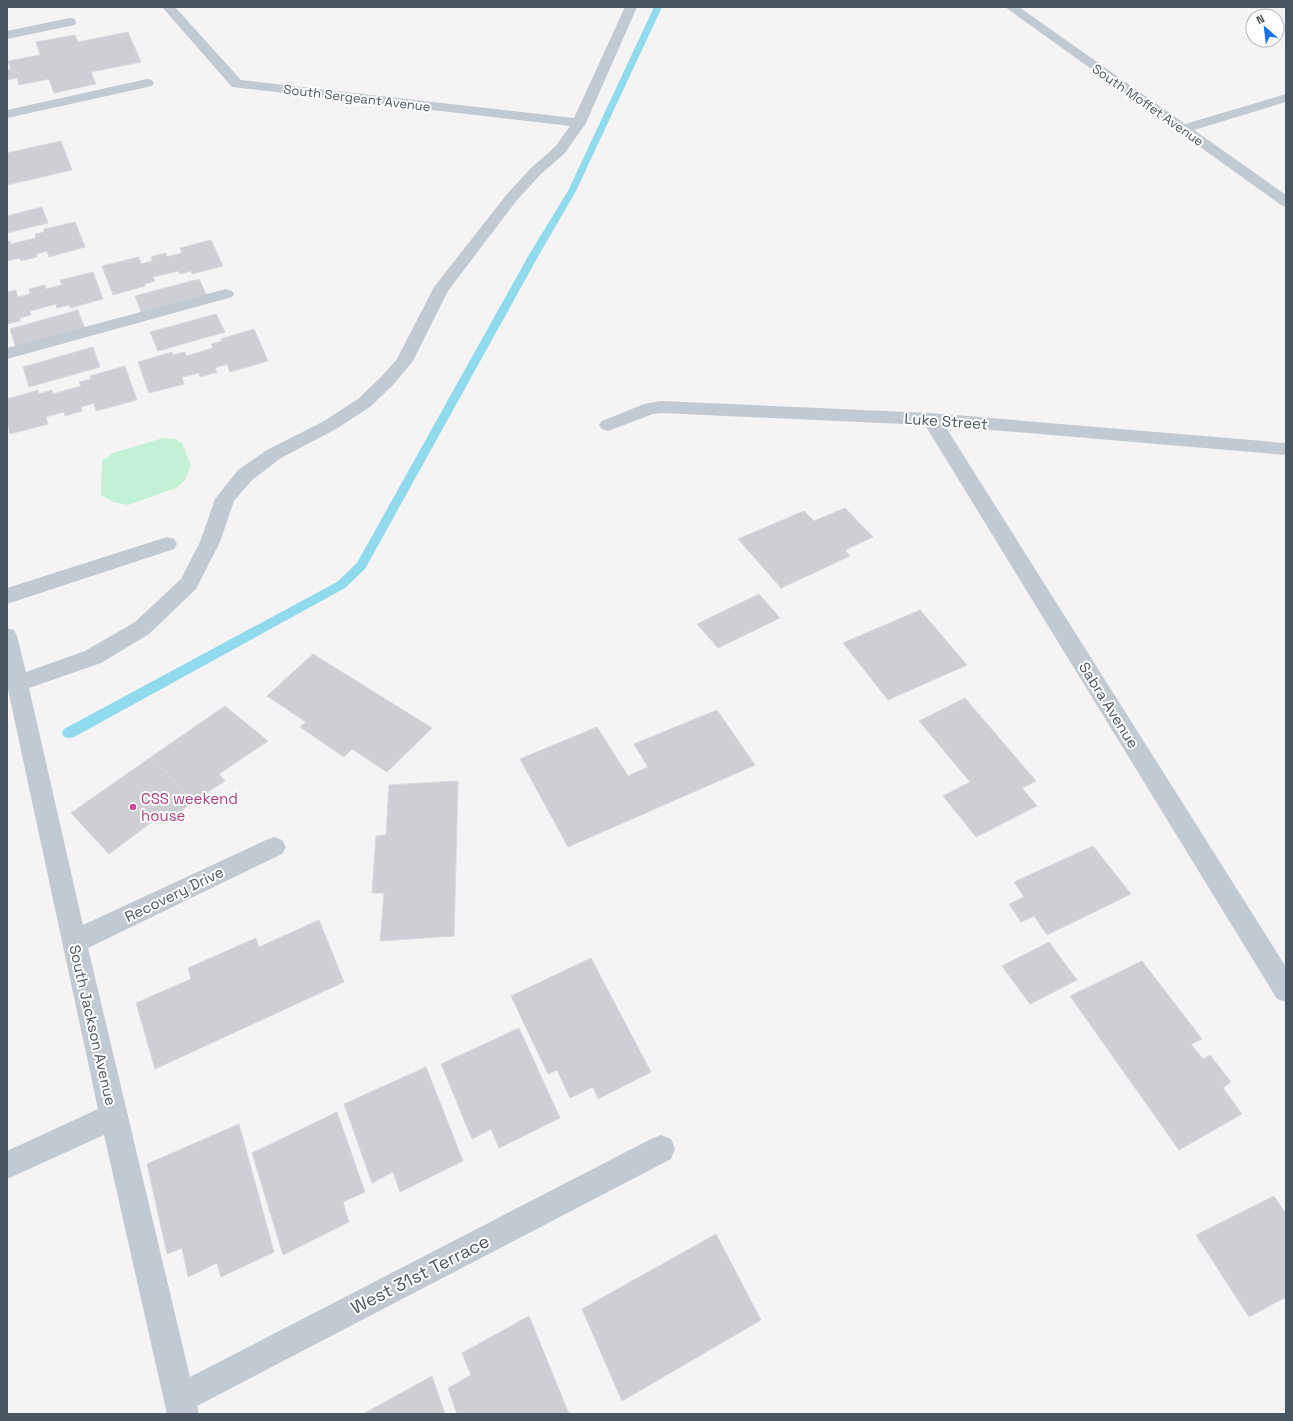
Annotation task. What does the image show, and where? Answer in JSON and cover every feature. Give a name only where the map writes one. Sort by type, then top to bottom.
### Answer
[{"type":"street","name":"South Sergeant Avenue","points":[[168,7],[237,84],[579,123]]},
{"type":"street","points":[[18,683],[93,657],[142,628],[189,584],[210,542],[225,499],[245,475],[274,454],[330,425],[358,407],[387,381],[404,361],[440,290],[512,198],[536,171],[560,150],[579,123],[631,7]]},
{"type":"street","name":"South Moffet Avenue","points":[[1010,7],[1286,202]]},
{"type":"street","points":[[7,35],[70,22]]},
{"type":"street","points":[[7,114],[147,83]]},
{"type":"street","points":[[1182,129],[1286,98]]},
{"type":"street","points":[[7,354],[226,294]]},
{"type":"street","name":"Luke Street","points":[[608,425],[650,408],[661,407],[931,419],[1286,449]]},
{"type":"street","name":"Sabra Avenue","points":[[931,419],[1286,990]]},
{"type":"street","points":[[7,596],[167,544]]},
{"type":"street","name":"South Jackson Avenue","points":[[7,636],[74,942],[181,1406]]},
{"type":"street","name":"Recovery Drive","points":[[74,942],[274,846]]},
{"type":"street","points":[[7,1165],[114,1116]]},
{"type":"street","name":"West 31st Terrace","points":[[181,1406],[661,1149]]},
{"type":"green space","points":[[163,438],[175,439],[182,443],[191,465],[185,480],[176,488],[128,505],[113,502],[101,495],[102,461],[113,453]]},
{"type":"building","points":[[128,32],[141,62],[91,72],[96,84],[54,93],[49,79],[19,85],[17,78],[7,80],[7,70],[11,69],[8,61],[40,55],[36,42],[75,35],[78,42]]},
{"type":"building","points":[[61,141],[72,170],[7,185],[7,153]]},
{"type":"building","points":[[42,207],[48,223],[7,233],[7,216]]},
{"type":"building","points":[[75,222],[85,247],[49,257],[47,251],[36,254],[37,257],[21,261],[20,258],[7,261],[7,242],[10,241],[11,244],[36,238],[35,234],[44,232],[44,229]]},
{"type":"building","points":[[211,240],[223,266],[192,274],[191,271],[180,274],[178,271],[153,277],[155,281],[145,284],[145,286],[113,295],[102,266],[139,257],[141,264],[152,261],[151,257],[166,253],[167,257],[182,253],[180,248]]},
{"type":"building","points":[[93,272],[103,299],[70,308],[69,305],[57,308],[56,304],[30,311],[31,315],[20,318],[20,321],[7,324],[7,292],[16,290],[18,297],[30,294],[29,289],[45,285],[46,289],[62,285],[60,280]]},
{"type":"building","points":[[199,279],[207,296],[142,314],[135,296]]},
{"type":"building","points":[[78,310],[85,329],[16,348],[10,329]]},
{"type":"building","points":[[216,314],[225,332],[158,351],[150,332]]},
{"type":"building","points":[[254,329],[268,361],[230,372],[227,364],[215,368],[217,372],[200,377],[199,373],[182,377],[184,384],[149,393],[138,362],[172,352],[173,355],[185,352],[186,356],[213,348],[211,344],[222,341],[220,339]]},
{"type":"building","points":[[93,347],[100,367],[29,387],[23,367]]},
{"type":"building","points":[[125,366],[137,400],[96,411],[94,403],[81,407],[82,411],[65,416],[64,412],[46,417],[48,424],[10,434],[7,421],[7,399],[38,390],[39,394],[52,390],[53,394],[81,386],[79,382],[91,379],[90,376]]},
{"type":"building","points":[[845,508],[873,537],[845,550],[850,556],[781,588],[738,539],[804,511],[814,521]]},
{"type":"building","points":[[759,594],[780,618],[718,648],[697,624]]},
{"type":"building","points":[[920,610],[967,665],[888,700],[843,643]]},
{"type":"building","points":[[313,654],[432,728],[387,772],[352,749],[344,757],[300,727],[306,722],[267,696]]},
{"type":"building","points":[[965,698],[1036,781],[1022,788],[1037,806],[976,837],[943,796],[970,782],[919,721]]},
{"type":"building","points":[[225,706],[268,741],[219,774],[225,781],[194,801],[151,757]]},
{"type":"building","points":[[717,710],[755,765],[568,847],[520,759],[597,727],[628,776],[648,767],[634,744]]},
{"type":"building","name":"CSS weekend house","points":[[151,757],[194,801],[165,823],[160,816],[109,854],[71,813]]},
{"type":"building","points":[[458,781],[454,936],[380,941],[384,893],[372,893],[376,836],[386,835],[389,785]]},
{"type":"building","points":[[1093,846],[1131,894],[1047,935],[1034,916],[1021,922],[1009,904],[1024,897],[1014,882]]},
{"type":"building","points":[[319,920],[344,982],[155,1069],[136,1003],[191,979],[188,968],[256,938],[259,947]]},
{"type":"building","points":[[1049,942],[1077,980],[1030,1004],[1002,966]]},
{"type":"building","points":[[591,958],[651,1072],[598,1099],[593,1087],[570,1098],[557,1070],[548,1074],[511,996]]},
{"type":"building","points":[[1142,961],[1202,1039],[1191,1044],[1203,1059],[1210,1055],[1231,1082],[1223,1088],[1242,1114],[1179,1150],[1070,996]]},
{"type":"building","points":[[519,1028],[560,1118],[499,1148],[491,1129],[472,1139],[441,1064]]},
{"type":"building","points":[[426,1067],[463,1161],[400,1192],[393,1172],[372,1183],[344,1104]]},
{"type":"building","points":[[337,1112],[365,1192],[343,1202],[349,1222],[283,1255],[252,1153]]},
{"type":"building","points":[[239,1124],[274,1252],[221,1277],[217,1263],[188,1277],[182,1248],[167,1254],[147,1164]]},
{"type":"building","points":[[1274,1196],[1286,1214],[1286,1297],[1249,1317],[1196,1235]]},
{"type":"building","points":[[716,1234],[761,1320],[622,1401],[582,1309]]},
{"type":"building","points":[[529,1316],[569,1414],[457,1414],[448,1388],[471,1375],[462,1353]]},
{"type":"building","points":[[432,1376],[445,1414],[363,1414]]},
{"type":"waterway","points":[[69,733],[341,585],[361,566],[535,253],[572,191],[658,7]]},
{"type":"place","name":"CSS weekend house","points":[[133,807]]}]
